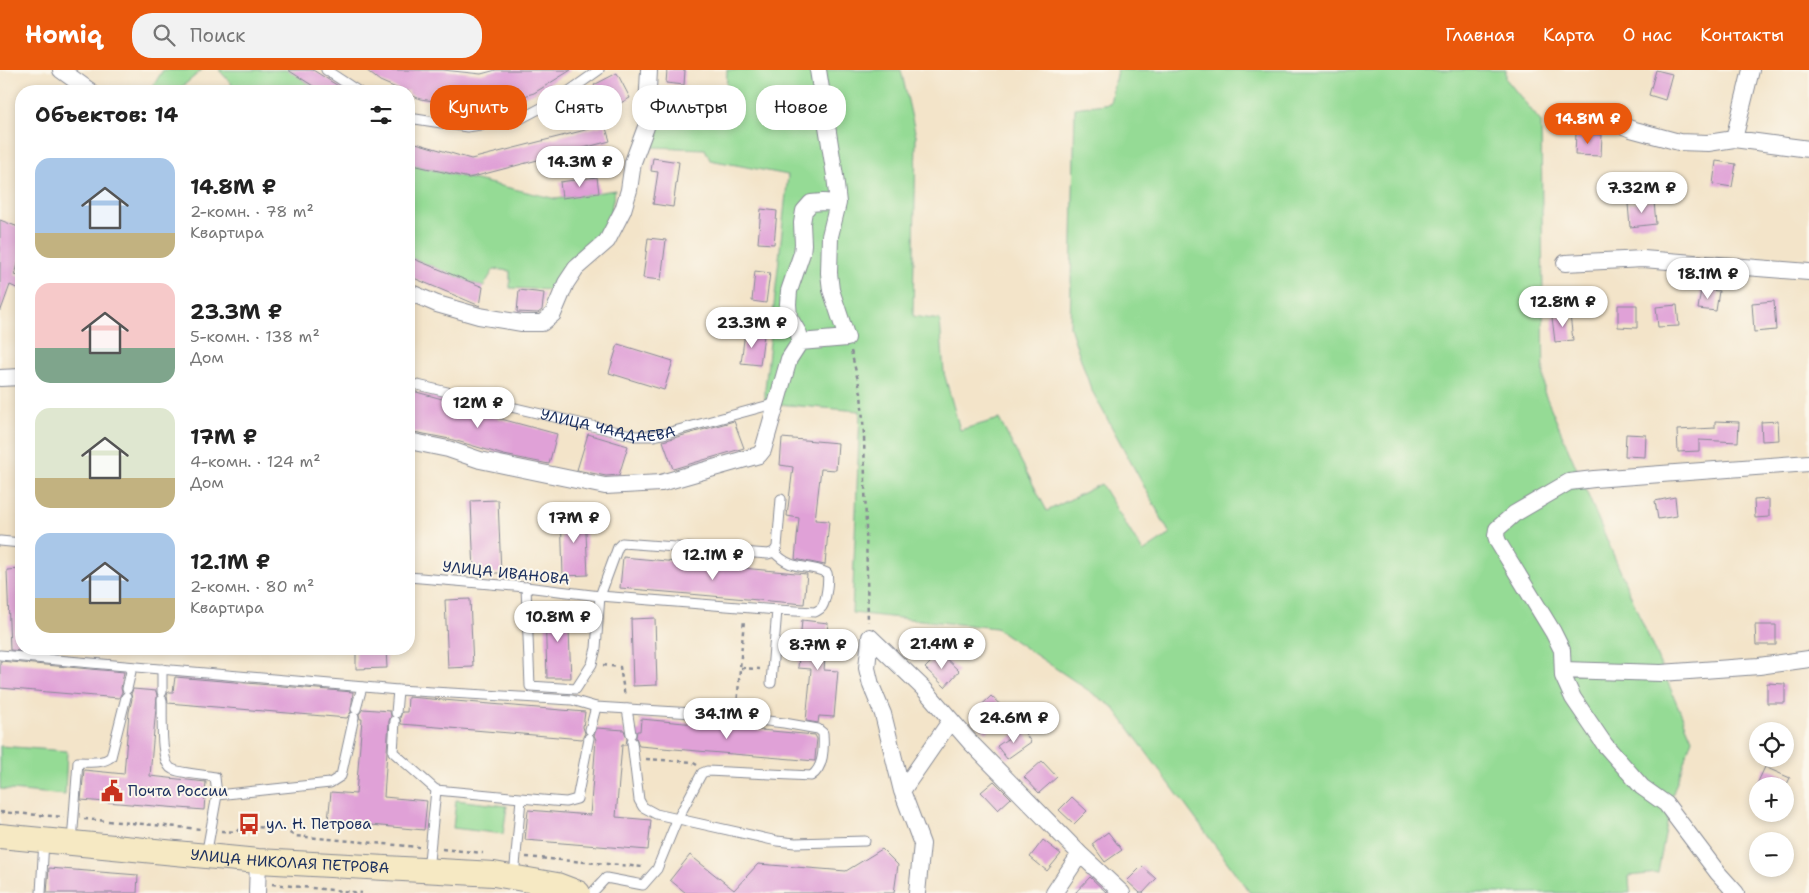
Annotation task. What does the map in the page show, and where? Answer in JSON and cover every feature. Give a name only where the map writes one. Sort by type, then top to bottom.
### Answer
[{"type":"main road","name":"УЛИЦА НИКОЛАЯ ПЕТРОВА","points":[[0,836],[258,861],[429,860],[515,866],[578,893]]},
{"type":"street","points":[[61,70],[82,85]]},
{"type":"street","points":[[415,295],[436,304],[479,316],[522,323],[542,323],[553,314],[566,283],[576,268],[607,242],[623,210],[629,190],[633,162],[646,127],[649,70]]},
{"type":"street","points":[[800,342],[847,338],[831,290],[829,273],[830,236],[838,203],[818,70]]},
{"type":"street","points":[[1734,139],[1751,70]]},
{"type":"street","points":[[1606,119],[1631,129],[1679,142],[1708,143],[1734,139],[1809,149]]},
{"type":"street","points":[[415,442],[448,449],[480,460],[605,486],[662,483],[759,455],[763,450],[789,359],[800,342],[799,334],[789,317],[788,304],[789,291],[804,244],[802,222],[804,211],[811,203],[838,203]]},
{"type":"street","points":[[1565,263],[1643,259],[1809,272]]},
{"type":"street","points":[[0,378],[15,377]]},
{"type":"street","points":[[1736,893],[1718,874],[1666,804],[1642,787],[1606,745],[1573,698],[1564,681],[1562,650],[1498,542],[1496,536],[1497,529],[1514,514],[1569,482],[1809,463]]},
{"type":"street","points":[[918,893],[922,844],[902,791],[883,714],[871,685],[867,668],[870,637],[924,688],[978,750],[1080,854],[1122,893]]},
{"type":"street","points":[[1563,670],[1661,673],[1758,666],[1809,660]]},
{"type":"street","points":[[902,791],[951,720]]},
{"type":"street","points":[[1054,893],[1080,854]]},
{"type":"street","points":[[257,893],[258,861]]},
{"type":"lane","points":[[326,70],[349,85]]},
{"type":"lane","points":[[415,119],[467,127],[520,119],[558,99],[599,70]]},
{"type":"lane","name":"УЛИЦА ЧААДАЕВА","points":[[415,384],[635,436],[653,436],[666,433],[776,403]]},
{"type":"lane","points":[[526,587],[530,686],[576,689],[592,664],[596,648],[600,596],[618,547],[622,543],[768,554],[774,552],[777,547],[781,499]]},
{"type":"lane","points":[[0,541],[15,542]]},
{"type":"lane","name":"УЛИЦА ИВАНОВА","points":[[415,578],[526,587],[600,596],[776,610],[815,612],[819,610],[823,606],[829,579],[827,573],[821,570],[790,565],[774,552]]},
{"type":"lane","points":[[771,683],[776,610]]},
{"type":"lane","points":[[0,655],[398,690],[572,700],[596,707],[709,714],[758,720],[818,729],[823,733],[821,765],[817,772],[811,776],[707,771],[699,778],[677,820],[657,868],[644,886],[606,878],[592,893]]},
{"type":"lane","points":[[72,842],[78,762],[101,762],[111,757],[132,667]]},
{"type":"lane","points":[[162,669],[164,756],[166,764],[172,770],[215,777],[217,795],[206,856]]},
{"type":"lane","points":[[217,795],[330,784],[341,776],[362,686]]},
{"type":"lane","points":[[398,690],[392,752],[436,790],[521,799],[566,802],[577,799],[596,707]]},
{"type":"lane","points":[[627,710],[640,800],[644,807],[656,814],[777,842],[795,844],[865,841]]},
{"type":"lane","points":[[429,860],[436,790]]},
{"type":"lane","points":[[515,866],[521,799]]},
{"type":"lane","points":[[41,893],[44,840]]},
{"type":"path","points":[[847,338],[861,393],[864,435],[868,626]]},
{"type":"path","points":[[737,710],[744,614]]},
{"type":"path","points":[[592,664],[620,667],[627,710]]},
{"type":"path","points":[[740,668],[754,669]]},
{"type":"path","points":[[634,758],[692,762],[707,771]]},
{"type":"path","points":[[0,812],[236,832],[243,826],[283,829],[295,836],[429,860],[487,854]]},
{"type":"path","points":[[515,866],[657,868]]},
{"type":"green space","points":[[163,70],[202,70],[184,85],[154,85]]},
{"type":"green space","points":[[219,70],[296,70],[302,79],[312,85],[232,85]]},
{"type":"green space","points":[[727,70],[901,70],[916,136],[913,316],[940,320],[944,373],[960,430],[999,419],[1047,511],[1101,484],[1143,552],[1170,534],[1091,389],[1070,327],[1075,108],[1110,103],[1117,70],[1506,70],[1506,79],[1541,122],[1544,392],[1692,739],[1672,796],[1658,873],[1629,876],[1630,893],[1250,893],[1113,707],[996,628],[852,613],[860,411],[765,403],[788,175],[710,160],[705,149],[652,147],[652,130],[746,130],[746,85],[726,85]]},
{"type":"green space","points":[[415,165],[556,199],[615,190],[605,239],[552,290],[510,288],[510,271],[494,269],[483,287],[415,259]]},
{"type":"green space","points":[[0,746],[67,751],[65,795],[0,789]]},
{"type":"green space","points":[[456,800],[507,806],[503,834],[453,828]]},
{"type":"building","points":[[288,70],[313,70],[337,85],[312,85]]},
{"type":"building","points":[[366,70],[443,70],[481,74],[496,70],[571,70],[547,85],[537,85],[537,91],[527,95],[527,85],[430,85],[430,100],[415,97],[415,85],[389,85],[380,81]]},
{"type":"building","points":[[667,70],[685,70],[684,85],[666,83]]},
{"type":"building","points":[[1656,70],[1672,74],[1665,100],[1649,95]]},
{"type":"building","points":[[617,73],[630,98],[622,102],[622,85],[594,85]]},
{"type":"building","points":[[585,130],[607,130],[610,141],[469,178],[415,165],[415,143],[471,159]]},
{"type":"building","points":[[1576,133],[1602,135],[1601,156],[1575,155]]},
{"type":"building","points":[[653,158],[679,162],[673,207],[653,204],[658,172],[651,171]]},
{"type":"building","points":[[1716,161],[1736,164],[1732,187],[1713,184]]},
{"type":"building","points":[[597,177],[599,193],[562,198],[560,182]]},
{"type":"building","points":[[1654,201],[1656,224],[1630,227],[1628,204]]},
{"type":"building","points":[[761,209],[777,211],[774,244],[758,243]]},
{"type":"building","points":[[0,220],[15,226],[15,287],[10,285],[0,310]]},
{"type":"building","points":[[648,238],[666,240],[661,280],[643,278]]},
{"type":"building","points":[[415,259],[483,287],[480,306],[415,279]]},
{"type":"building","points":[[755,271],[770,273],[766,303],[752,301]]},
{"type":"building","points":[[1701,289],[1719,291],[1716,311],[1698,309]]},
{"type":"building","points":[[519,290],[544,293],[542,310],[538,313],[517,312]]},
{"type":"building","points":[[1774,301],[1776,330],[1754,332],[1752,303]]},
{"type":"building","points":[[1618,305],[1637,305],[1637,328],[1618,327]]},
{"type":"building","points":[[1677,305],[1679,326],[1658,327],[1656,307]]},
{"type":"building","points":[[1570,315],[1573,340],[1555,342],[1552,317]]},
{"type":"building","points":[[745,332],[764,335],[760,365],[741,363]]},
{"type":"building","points":[[618,344],[673,361],[664,390],[609,373]]},
{"type":"building","points":[[415,392],[461,404],[460,408],[557,434],[549,464],[504,455],[450,439],[415,432]]},
{"type":"building","points":[[734,421],[744,448],[673,469],[663,441]]},
{"type":"building","points":[[1715,421],[1739,422],[1738,442],[1699,440],[1699,451],[1678,452],[1677,430],[1715,428]]},
{"type":"building","points":[[1778,421],[1779,440],[1762,441],[1761,422]]},
{"type":"building","points":[[588,434],[628,446],[619,475],[606,476],[577,470]]},
{"type":"building","points":[[1626,434],[1646,435],[1645,457],[1625,456]]},
{"type":"building","points":[[782,438],[838,443],[836,470],[821,469],[815,520],[829,521],[825,565],[795,559],[799,518],[787,516],[793,467],[780,465]]},
{"type":"building","points":[[1675,497],[1677,516],[1658,519],[1655,501]]},
{"type":"building","points":[[1769,499],[1769,517],[1755,518],[1754,500]]},
{"type":"building","points":[[498,500],[501,573],[474,573],[471,501]]},
{"type":"building","points":[[561,513],[585,513],[588,575],[563,576]]},
{"type":"building","points":[[623,557],[807,574],[804,604],[620,588]]},
{"type":"building","points":[[15,569],[15,650],[10,650],[7,570]]},
{"type":"building","points":[[470,599],[473,667],[448,668],[445,600]]},
{"type":"building","points":[[568,608],[571,678],[547,678],[545,609]]},
{"type":"building","points":[[655,618],[657,685],[633,686],[631,619]]},
{"type":"building","points":[[802,620],[828,623],[824,670],[838,671],[834,717],[819,716],[818,723],[806,721],[811,669],[798,668]]},
{"type":"building","points":[[1755,625],[1776,625],[1776,645],[1756,645]]},
{"type":"building","points":[[940,653],[959,671],[945,687],[925,668]]},
{"type":"building","points":[[356,655],[386,655],[387,668],[356,669]]},
{"type":"building","points":[[0,661],[124,672],[122,692],[119,698],[0,688]]},
{"type":"building","points":[[175,677],[353,692],[351,712],[347,718],[168,703],[168,692],[173,692]]},
{"type":"building","points":[[1767,683],[1785,684],[1785,703],[1767,703]]},
{"type":"building","points":[[133,689],[156,691],[157,696],[150,776],[206,782],[204,810],[81,800],[84,770],[124,774],[129,712]]},
{"type":"building","points":[[991,696],[1008,712],[986,733],[970,716]]},
{"type":"building","points":[[408,697],[585,712],[583,727],[585,733],[582,739],[401,724],[402,712],[407,712]]},
{"type":"building","points":[[363,709],[390,711],[384,797],[427,801],[424,830],[328,821],[331,792],[356,794],[362,719],[360,719],[359,714]]},
{"type":"building","points":[[641,719],[815,735],[817,739],[815,761],[639,746],[636,737],[637,731],[640,731]]},
{"type":"building","points":[[597,728],[624,730],[627,739],[626,745],[622,745],[616,817],[651,820],[648,850],[525,840],[528,810],[590,815],[596,740],[594,735]]},
{"type":"building","points":[[1022,729],[1031,742],[1007,759],[997,746]]},
{"type":"building","points":[[1042,761],[1057,777],[1039,793],[1024,777]]},
{"type":"building","points":[[1765,767],[1788,777],[1760,777]]},
{"type":"building","points":[[994,781],[1011,798],[998,810],[981,792]]},
{"type":"building","points":[[1072,797],[1087,811],[1074,824],[1059,810]]},
{"type":"building","points":[[1108,832],[1122,850],[1105,862],[1092,844]]},
{"type":"building","points":[[1043,840],[1061,854],[1047,871],[1030,857]]},
{"type":"building","points":[[882,849],[898,865],[894,893],[686,893],[670,880],[690,855],[734,890],[758,864],[846,871]]},
{"type":"building","points":[[1142,866],[1156,879],[1143,893],[1140,893],[1127,881]]},
{"type":"building","points":[[49,868],[138,875],[137,893],[47,893]]},
{"type":"building","points":[[1090,877],[1107,893],[1075,893]]},
{"type":"place","name":"Почта России","points":[[112,791]]},
{"type":"place","name":"ул. Н. Петрова","points":[[249,824]]}]
